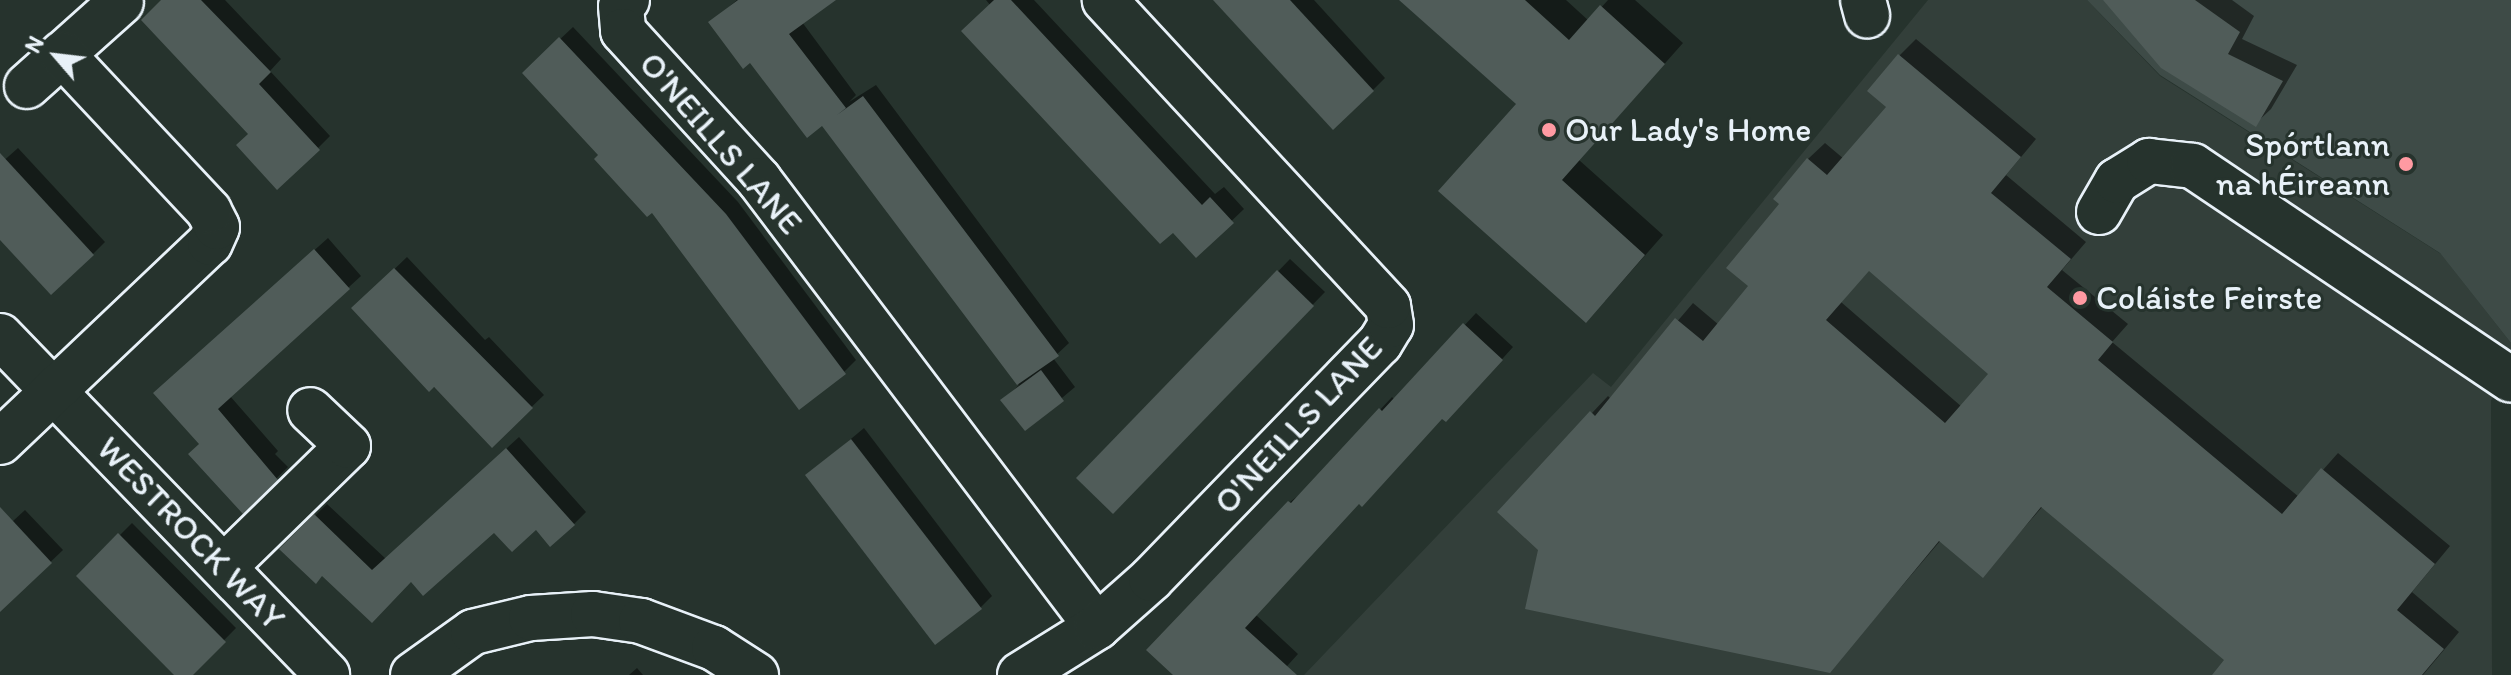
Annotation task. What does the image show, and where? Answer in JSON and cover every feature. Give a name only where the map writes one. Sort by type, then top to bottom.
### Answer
[{"type":"street","name":"O'NEILLS LANE","points":[[627,0],[621,6],[623,31],[759,180],[1097,627]]},
{"type":"street","name":"O'NEILLS LANE","points":[[1020,675],[1097,627],[1162,568],[1380,343],[1391,325],[1388,306],[1105,0]]},
{"type":"street","points":[[27,86],[121,2]]},
{"type":"street","points":[[0,442],[210,243],[217,227],[209,211],[62,54]]},
{"type":"street","points":[[2099,212],[2117,181],[2149,161],[2193,166],[2511,380]]},
{"type":"street","name":"WESTROCK WAY","points":[[0,336],[327,675]]},
{"type":"street","points":[[224,567],[348,446],[310,410]]},
{"type":"street","points":[[413,675],[473,632],[531,618],[593,614],[641,621],[714,648],[756,675]]},
{"type":"shaded area","name":"Coláiste Feirste","points":[[1928,0],[2087,0],[2160,76],[2441,254],[2511,343],[2511,375],[2491,400],[2492,675],[1304,675],[1593,373],[1611,387]]},
{"type":"shaded area","name":"Spórtlann na hÉireann","points":[[2087,0],[2511,0],[2511,343],[2440,253],[2160,75]]},
{"type":"building","points":[[161,0],[201,0],[271,72],[259,84],[320,150],[277,190],[236,145],[248,134],[141,20]]},
{"type":"building","points":[[738,0],[836,0],[789,34],[846,108],[837,115],[863,96],[1059,356],[1017,385],[822,126],[807,138],[750,63],[743,69],[708,22]]},
{"type":"building","points":[[994,0],[1011,0],[1202,205],[1210,197],[1234,223],[1196,258],[1173,233],[1160,244],[961,31]]},
{"type":"building","points":[[1213,0],[1290,0],[1374,91],[1333,130]]},
{"type":"building","name":"Our Lady's Home","points":[[1399,0],[1525,0],[1569,40],[1600,5],[1665,64],[1562,180],[1645,255],[1586,323],[1438,191],[1516,104]]},
{"type":"building","points":[[2103,0],[2195,0],[2240,32],[2228,54],[2283,81],[2256,127],[2161,68]]},
{"type":"building","points":[[559,37],[726,214],[846,374],[799,410],[652,213],[647,217],[594,159],[598,155],[522,73]]},
{"type":"building","points":[[1898,54],[2021,157],[1991,193],[2071,259],[2047,287],[2113,342],[2098,360],[2282,514],[2321,468],[2435,564],[2397,610],[2444,649],[2422,675],[2212,675],[2224,660],[2041,507],[1983,578],[1939,541],[1830,673],[1525,609],[1538,550],[1497,512],[1590,411],[1595,416],[1675,318],[1703,341],[1748,286],[1726,268],[1779,204],[1773,199],[1807,158],[1827,175],[1886,107],[1867,91]],"holes":[[[1869,271],[1988,374],[1945,423],[1826,320]]]},
{"type":"building","points":[[0,153],[94,255],[51,295],[0,240]]},
{"type":"building","points":[[314,249],[350,289],[218,409],[278,480],[243,514],[188,454],[199,444],[153,393]]},
{"type":"building","points":[[394,268],[533,408],[492,448],[434,387],[429,392],[351,308]]},
{"type":"building","points":[[1277,270],[1314,306],[1113,514],[1076,478]]},
{"type":"building","points":[[1463,323],[1503,360],[1446,422],[1442,419],[1362,507],[1359,504],[1245,628],[1297,675],[1173,675],[1146,650],[1288,501],[1291,503],[1379,408],[1382,411]]},
{"type":"building","points":[[1041,370],[1064,401],[1025,431],[1000,400]]},
{"type":"building","points":[[851,439],[982,609],[935,645],[805,475]]},
{"type":"building","points":[[506,448],[575,525],[550,547],[536,530],[512,552],[494,533],[423,596],[411,582],[372,623],[322,576],[316,584],[279,549],[314,514],[372,570]]},
{"type":"building","points":[[0,507],[52,563],[0,612]]},
{"type":"building","points":[[118,533],[226,642],[193,675],[174,675],[76,576]]},
{"type":"place","name":"Our Lady's Home","points":[[1549,130]]},
{"type":"place","name":"Spórtlann na hÉireann","points":[[2406,164]]},
{"type":"place","name":"Coláiste Feirste","points":[[2080,298]]}]
